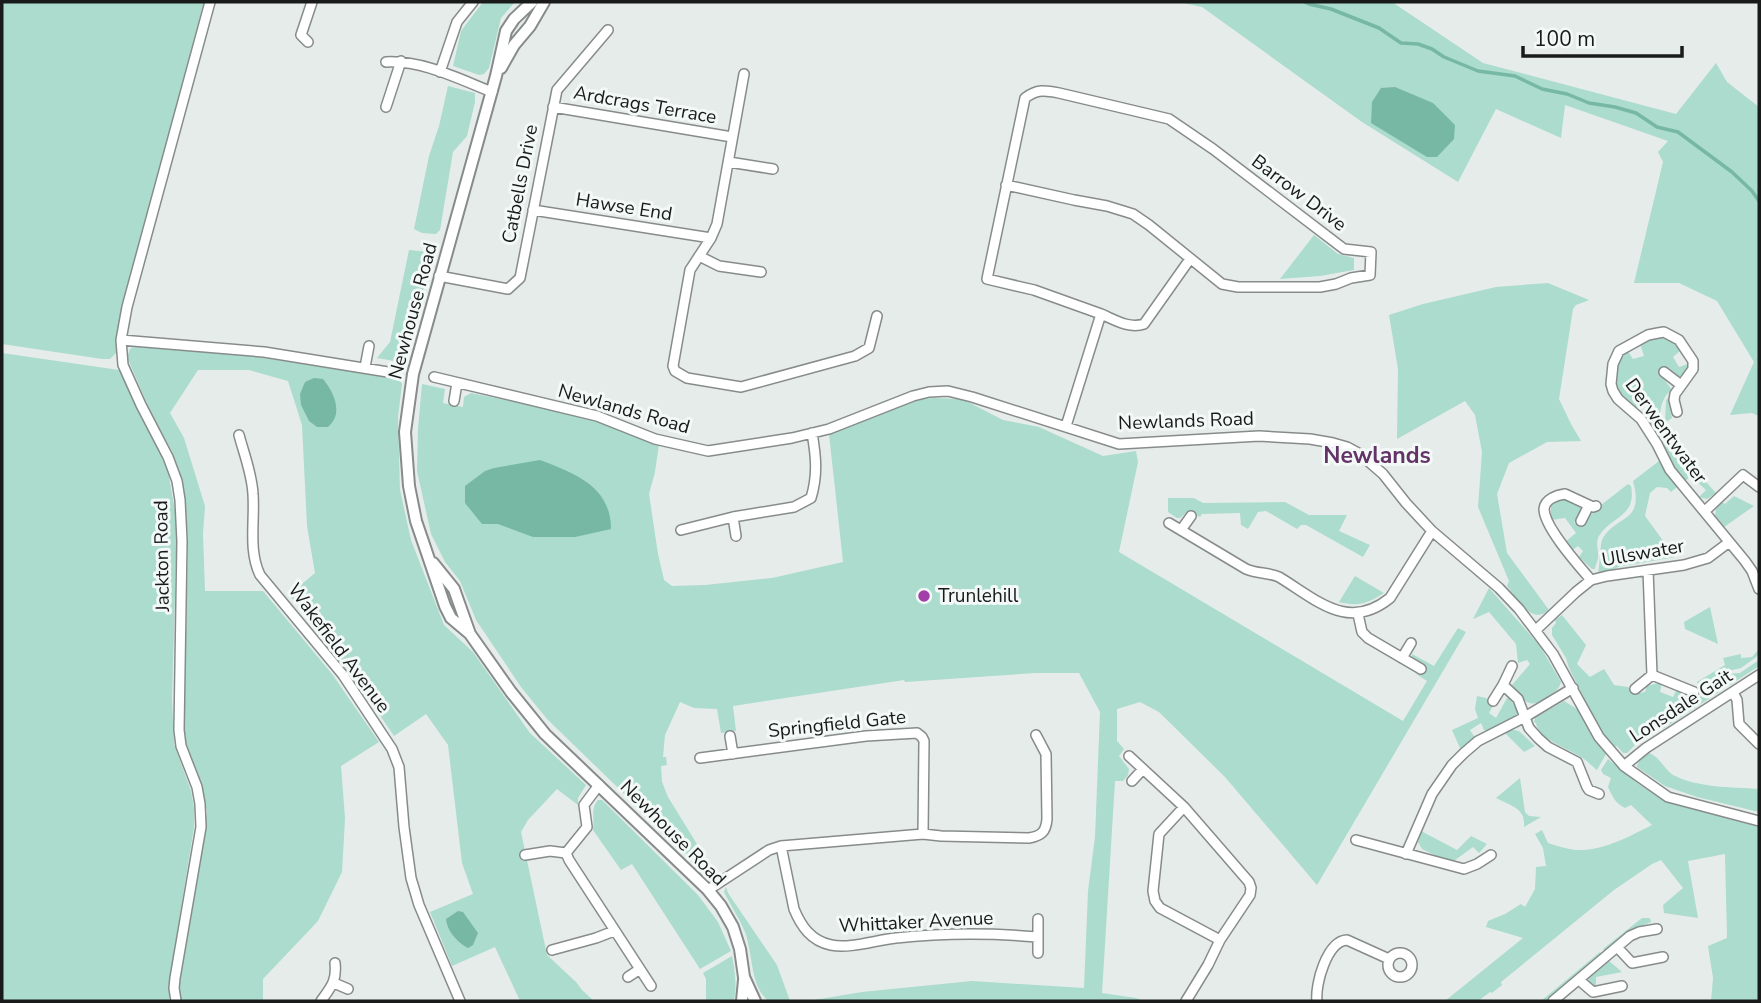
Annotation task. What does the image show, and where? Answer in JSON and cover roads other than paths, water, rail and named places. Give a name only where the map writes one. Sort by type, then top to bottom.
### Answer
[{"type":"street","name":"Jackton Road","points":[[176,1001],[175,978],[201,827],[197,787],[181,746],[179,730],[182,520],[177,481],[124,365],[121,340],[130,297],[210,2]]},
{"type":"street","points":[[308,42],[301,35],[312,2]]},
{"type":"street","points":[[440,72],[457,22],[473,2]]},
{"type":"street","name":"Newhouse Road","points":[[532,2],[506,31],[492,92],[413,374],[405,432],[409,486],[416,521],[448,613],[454,622],[470,634],[545,734],[708,890],[721,906],[733,926],[740,949],[744,977],[742,1001]]},
{"type":"street","name":"Newhouse Road","points":[[496,76],[544,2]]},
{"type":"street","name":"Catbells Drive","points":[[439,276],[508,289],[520,278],[557,90],[608,30]]},
{"type":"street","points":[[386,107],[401,61]]},
{"type":"street","points":[[386,62],[401,61],[440,72],[492,92]]},
{"type":"street","points":[[744,74],[717,224],[690,270],[673,366],[675,371],[687,378],[741,387],[855,356],[869,348],[877,316]]},
{"type":"street","name":"Barrow Drive","points":[[1006,185],[1133,214],[1222,284],[1238,287],[1320,287],[1336,284],[1370,275],[1371,252],[1344,249],[1213,149],[1169,119],[1042,90],[1035,91],[1025,98],[1006,185],[987,279],[1034,290],[1101,314]]},
{"type":"street","name":"Ardcrags Terrace","points":[[553,107],[732,137]]},
{"type":"street","points":[[729,162],[773,169]]},
{"type":"street","name":"Hawse End","points":[[533,210],[711,238]]},
{"type":"street","points":[[699,256],[719,266],[761,272]]},
{"type":"street","points":[[1066,426],[1101,314],[1127,325],[1144,324],[1190,259]]},
{"type":"street","name":"Derwentwater","points":[[1677,412],[1675,394],[1691,373],[1693,361],[1675,337],[1664,332],[1648,335],[1624,347],[1616,355],[1613,364],[1613,391],[1641,419],[1670,470],[1752,571],[1759,589]]},
{"type":"street","points":[[121,340],[264,352],[394,373]]},
{"type":"street","points":[[365,367],[369,346]]},
{"type":"street","name":"Derwentwater","points":[[1664,372],[1681,386]]},
{"type":"street","name":"Newlands Road","points":[[434,377],[597,416],[655,439],[708,451],[792,438],[829,429],[913,396],[948,391],[1119,444],[1259,436],[1310,439],[1348,447],[1383,474],[1432,531],[1499,588],[1536,630],[1553,653],[1599,737],[1623,766],[1668,797],[1759,821]]},
{"type":"street","points":[[454,401],[457,383]]},
{"type":"street","points":[[681,530],[733,517],[794,507],[811,498],[816,459],[812,433]]},
{"type":"street","name":"Wakefield Avenue","points":[[239,435],[252,479],[255,563],[260,575],[343,675],[392,749],[399,767],[411,877],[419,905],[460,1001]]},
{"type":"street","points":[[1705,511],[1744,475],[1759,487]]},
{"type":"street","points":[[1581,521],[1593,506],[1566,494],[1547,501],[1544,509],[1558,539],[1591,580]]},
{"type":"street","points":[[1181,530],[1191,516]]},
{"type":"street","points":[[733,517],[736,536]]},
{"type":"street","points":[[1168,523],[1246,569],[1273,574],[1346,614],[1358,614],[1381,605],[1390,598],[1432,531]]},
{"type":"street","name":"Ullswater","points":[[1536,630],[1591,580],[1684,565],[1708,558],[1728,543]]},
{"type":"street","points":[[1648,570],[1652,675]]},
{"type":"street","points":[[1358,614],[1363,632],[1368,638],[1422,669]]},
{"type":"street","points":[[1402,657],[1411,643]]},
{"type":"street","points":[[1493,701],[1512,666]]},
{"type":"street","points":[[1634,690],[1652,675]]},
{"type":"street","points":[[1652,675],[1693,692]]},
{"type":"street","name":"Lonsdale Gait","points":[[1623,766],[1646,748],[1759,675]]},
{"type":"street","points":[[1503,685],[1518,699],[1529,729],[1548,747],[1577,762],[1589,790],[1599,794]]},
{"type":"street","points":[[1406,854],[1432,794],[1452,765],[1478,741],[1573,688]]},
{"type":"street","points":[[1733,692],[1737,700],[1739,724],[1759,744]]},
{"type":"street","name":"Springfield Gate","points":[[700,758],[866,736],[916,733],[924,741],[923,834]]},
{"type":"street","points":[[708,890],[769,850],[781,846],[923,834],[1029,838],[1042,834],[1047,819],[1047,760],[1036,734]]},
{"type":"street","points":[[730,736],[733,754]]},
{"type":"street","points":[[1129,756],[1184,807],[1249,882],[1251,888],[1250,895],[1220,940],[1186,1001]]},
{"type":"street","points":[[1132,781],[1143,769]]},
{"type":"street","points":[[566,853],[587,827],[584,805],[599,785]]},
{"type":"street","points":[[1184,807],[1159,834],[1153,891],[1155,901],[1160,908],[1220,940]]},
{"type":"street","points":[[1356,839],[1464,869],[1491,855]]},
{"type":"street","name":"Whittaker Avenue","points":[[781,846],[798,918],[811,936],[828,944],[841,946],[895,938],[961,934],[1037,937]]},
{"type":"street","points":[[525,855],[550,850],[566,853]]},
{"type":"street","points":[[566,853],[651,986]]},
{"type":"street","points":[[1038,919],[1038,953]]},
{"type":"street","points":[[1553,1001],[1630,936],[1657,929]]},
{"type":"street","points":[[552,950],[614,931]]},
{"type":"street","points":[[1317,1001],[1318,979],[1338,943],[1347,940],[1390,959]]},
{"type":"street","points":[[1617,947],[1632,963],[1663,957]]},
{"type":"street","points":[[321,1001],[334,983],[335,963]]},
{"type":"street","points":[[628,977],[640,969]]},
{"type":"street","name":"Newhouse Road","points":[[744,977],[755,1001]]},
{"type":"street","points":[[1579,980],[1593,992],[1622,986]]},
{"type":"street","points":[[334,983],[348,989]]},
{"type":"waterway","points":[[1305,2],[1379,28],[1401,43],[1418,44],[1432,49],[1478,71],[1515,76],[1542,89],[1636,113],[1657,127],[1678,132],[1732,172],[1759,201]]},
{"type":"place","name":"Trunlehill","points":[[924,596]]},
{"type":"district","name":"Newlands","points":[[1377,455]]}]
